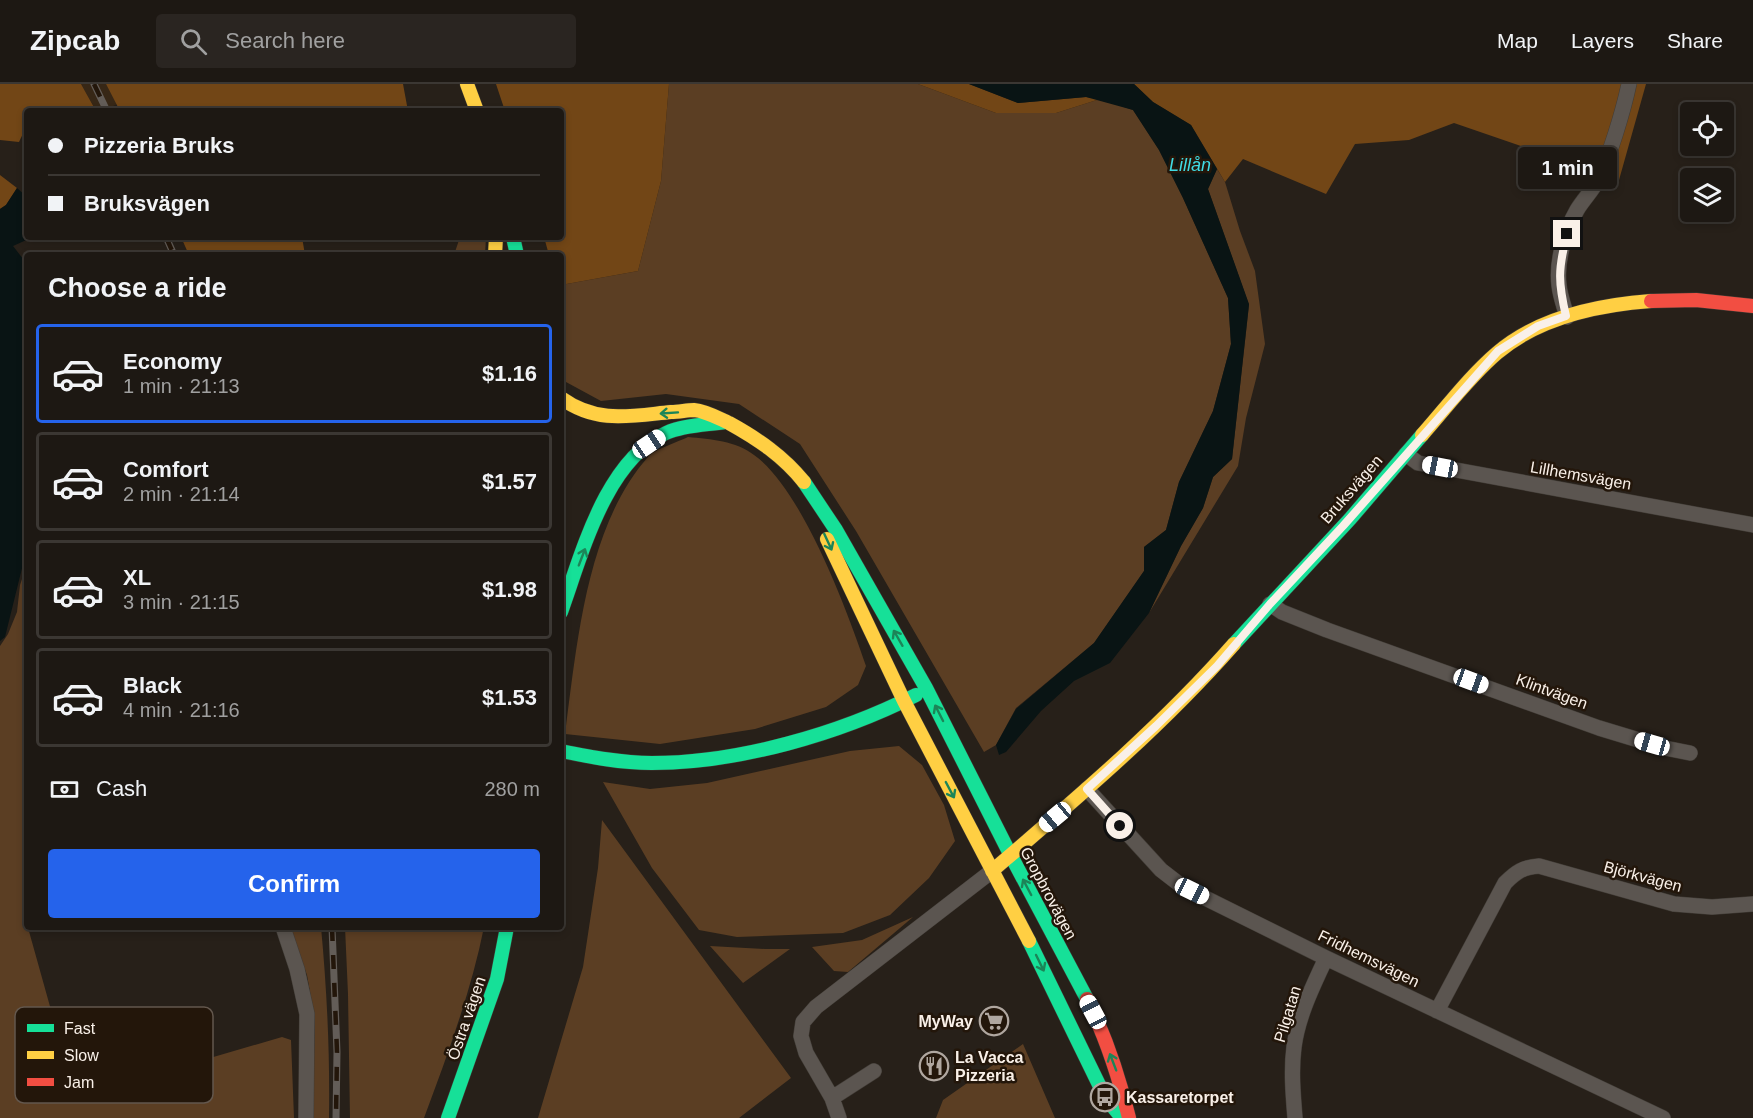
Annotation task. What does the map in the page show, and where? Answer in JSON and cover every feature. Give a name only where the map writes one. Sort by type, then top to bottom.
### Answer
[{"type":"street","points":[[467,84],[476,108]]},
{"type":"street","points":[[1566,316],[1559,275],[1560,260],[1567,234],[1577,210],[1597,181],[1617,127],[1629,84]]},
{"type":"street","name":"Bruksvägen","points":[[992,871],[1087,789],[1217,666],[1498,351],[1538,326],[1566,316],[1636,302],[1711,299],[1753,306]]},
{"type":"street","points":[[564,401],[584,414],[604,418],[699,411],[725,422],[769,447],[807,487],[821,527],[904,701],[1013,909],[1105,1096],[1122,1118]]},
{"type":"street","points":[[564,604],[610,488],[633,457],[663,434],[725,422]]},
{"type":"street","name":"Lillhemsvägen","points":[[1406,454],[1418,463],[1753,525]]},
{"type":"street","name":"Gropbrovägen","points":[[807,487],[833,524],[927,689],[1010,855],[1093,1012],[1124,1089],[1129,1118]]},
{"type":"street","name":"Klintvägen","points":[[1270,604],[1282,612],[1327,630],[1599,728],[1665,748],[1690,753]]},
{"type":"street","points":[[564,751],[629,762],[693,761],[733,755],[857,722],[927,689]]},
{"type":"street","name":"Fridhemsvägen","points":[[1087,789],[1161,870],[1177,883],[1326,958],[1663,1118]]},
{"type":"street","name":"Björkvägen","points":[[1437,1011],[1505,883],[1525,867],[1539,866],[1674,904],[1712,907],[1753,904]]},
{"type":"street","points":[[839,1118],[832,1098],[806,1053],[801,1036],[803,1022],[816,1007],[992,871]]},
{"type":"street","points":[[284,930],[297,969],[307,1014],[306,1118]]},
{"type":"street","name":"Östra vägen","points":[[448,1118],[497,980],[506,930]]},
{"type":"street","name":"Pilgatan","points":[[1295,1118],[1292,1065],[1294,1045],[1307,1000],[1326,958]]},
{"type":"street","points":[[832,1098],[873,1071]]},
{"type":"shaded area","points":[[0,84],[81,84],[94,108],[24,108],[24,131],[19,142],[0,140]]},
{"type":"shaded area","points":[[81,84],[106,84],[117,104],[109,108],[94,108]]},
{"type":"shaded area","points":[[106,84],[403,84],[407,108],[118,108]]},
{"type":"shaded area","points":[[496,84],[669,84],[661,181],[638,271],[564,284],[564,252],[548,252],[545,240],[564,240],[564,108],[504,108]]},
{"type":"shaded area","points":[[669,84],[918,84],[996,113],[1056,113],[1100,99],[1133,110],[1159,150],[1228,298],[1231,344],[1213,411],[1179,482],[1166,530],[1144,547],[1144,571],[1094,643],[1016,708],[996,745],[984,752],[856,531],[800,444],[739,404],[666,394],[601,401],[566,382],[564,374],[564,284],[638,271],[661,181]]},
{"type":"shaded area","points":[[918,84],[969,84],[1018,103],[1086,97],[1100,99],[1056,113],[996,113]]},
{"type":"shaded area","points":[[1134,84],[1646,84],[1619,180],[1454,123],[1409,140],[1355,144],[1326,194],[1243,159],[1225,182],[1191,125],[1153,102]]},
{"type":"shaded area","points":[[1217,169],[1225,182],[1255,271],[1265,344],[1246,418],[1238,466],[1149,613],[1181,546],[1203,508],[1213,477],[1232,459],[1249,305],[1208,189]]},
{"type":"shaded area","points":[[0,175],[17,188],[6,205],[0,209]]},
{"type":"shaded area","points":[[182,240],[302,240],[304,252],[188,252]]},
{"type":"shaded area","points":[[459,240],[486,240],[485,252],[455,252]]},
{"type":"shaded area","points":[[688,437],[714,440],[747,450],[772,472],[789,494],[821,552],[866,666],[858,685],[826,707],[755,729],[660,744],[565,734],[574,663],[588,588],[611,517],[627,485],[648,457],[661,448]]},
{"type":"shaded area","points":[[24,573],[24,930],[29,930],[50,1007],[15,1007],[15,1103],[213,1103],[213,1057],[282,1037],[291,1040],[294,1118],[0,1118],[0,646],[17,612],[20,585]]},
{"type":"shaded area","points":[[899,746],[922,765],[944,805],[955,841],[929,878],[890,915],[843,933],[737,937],[699,930],[652,868],[603,782],[650,789],[707,783],[850,751]]},
{"type":"shaded area","points":[[602,820],[791,1078],[739,1118],[538,1118],[583,967],[598,868]]},
{"type":"shaded area","points":[[913,917],[848,972],[834,971],[812,947],[862,940]]},
{"type":"shaded area","points":[[290,930],[321,930],[328,1022],[329,1118],[312,1118],[315,1021],[307,975]]},
{"type":"shaded area","points":[[345,930],[483,930],[465,1000],[424,1118],[350,1118]]},
{"type":"shaded area","points":[[710,946],[765,949],[790,949],[743,983]]},
{"type":"shaded area","points":[[1023,1044],[1055,1118],[936,1118],[943,1100]]},
{"type":"water","name":"Lillån","points":[[969,84],[1134,84],[1153,102],[1191,125],[1217,169],[1208,189],[1249,304],[1232,459],[1213,477],[1203,508],[1181,546],[1149,613],[1110,663],[1074,681],[1041,711],[1006,752],[999,755],[996,745],[1016,709],[1094,643],[1144,571],[1144,547],[1166,530],[1179,482],[1213,411],[1231,344],[1228,298],[1159,150],[1133,110],[1086,97],[1018,103]]},
{"type":"water","points":[[17,188],[24,194],[24,240],[26,240],[13,246],[24,260],[24,560],[5,637],[0,641],[0,209],[6,205]]},
{"type":"railway","points":[[94,84],[106,108]]},
{"type":"railway","points":[[167,240],[173,252]]},
{"type":"railway","points":[[332,930],[337,1052],[336,1118]]},
{"type":"traffic: fast","points":[[514,240],[516,252]]},
{"type":"traffic: fast","points":[[564,603],[598,511],[627,465],[645,446],[666,433],[688,427],[725,422]]},
{"type":"traffic: fast","points":[[1234,644],[1350,519],[1422,435]]},
{"type":"traffic: fast","points":[[804,482],[836,530],[926,688],[1087,999]]},
{"type":"traffic: fast","points":[[564,752],[640,763],[685,762],[719,758],[753,752],[821,734],[916,695]]},
{"type":"traffic: fast","points":[[448,1118],[497,979],[506,930]]},
{"type":"traffic: fast","points":[[1029,941],[1105,1097],[1122,1118]]},
{"type":"traffic: slow","points":[[467,84],[476,108]]},
{"type":"traffic: slow","points":[[495,252],[496,240]]},
{"type":"traffic: slow","points":[[1422,435],[1477,372],[1497,353],[1531,330],[1590,310],[1651,301]]},
{"type":"traffic: slow","points":[[564,400],[588,412],[601,415],[628,416],[694,410],[707,413],[760,442],[788,464],[804,482]]},
{"type":"traffic: slow","points":[[827,539],[904,701],[1029,941]]},
{"type":"traffic: slow","points":[[992,871],[1177,705],[1234,644]]},
{"type":"traffic: jam","points":[[1651,301],[1696,300],[1753,306]]},
{"type":"traffic: jam","points":[[1087,999],[1111,1057],[1129,1118]]},
{"type":"place","name":"MyWay","points":[[994,1021]]},
{"type":"place","name":"La Vacca Pizzeria","points":[[934,1066]]},
{"type":"place","name":"Kassaretorpet","points":[[1105,1097]]},
{"type":"route","points":[[1120,826],[1087,789],[1217,666],[1270,604],[1343,526],[1473,376],[1498,351],[1538,326],[1566,316],[1559,275],[1560,260],[1567,234]]}]
